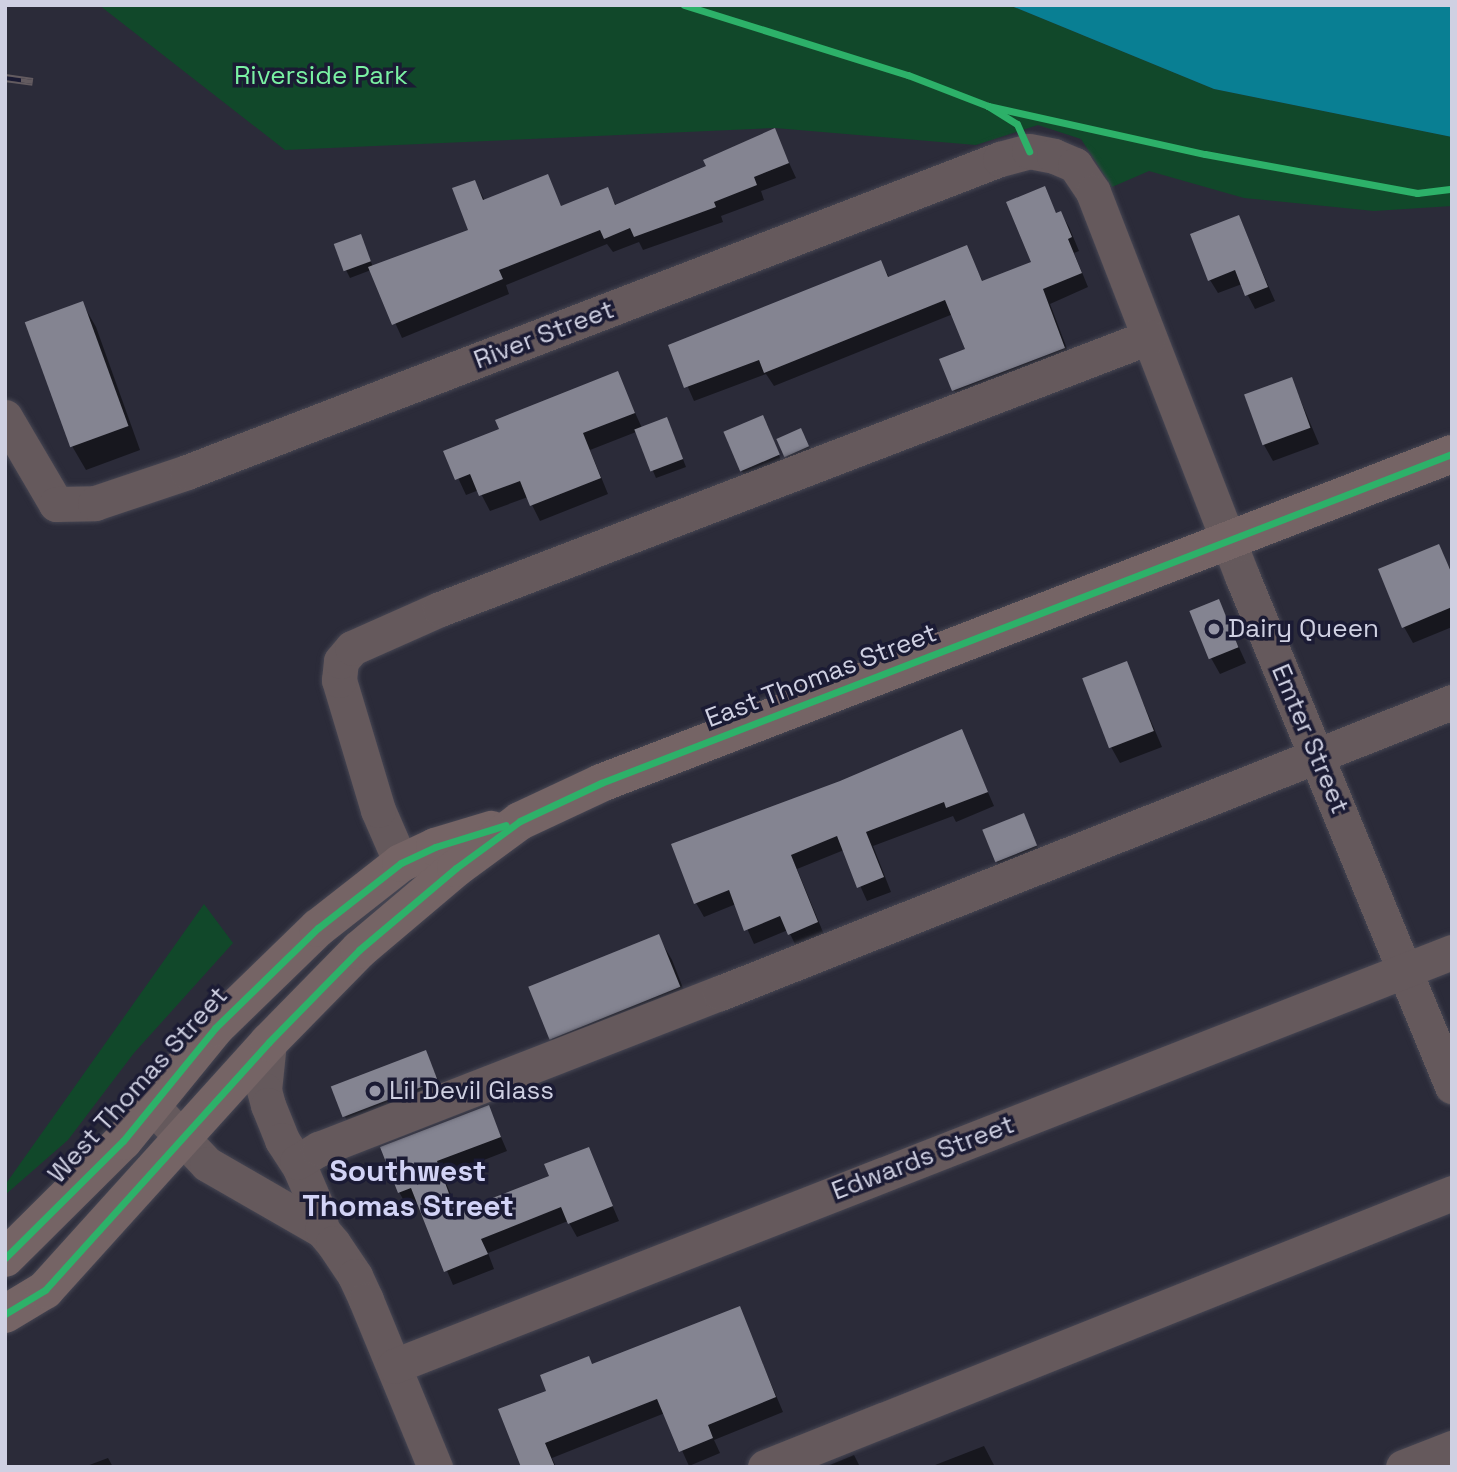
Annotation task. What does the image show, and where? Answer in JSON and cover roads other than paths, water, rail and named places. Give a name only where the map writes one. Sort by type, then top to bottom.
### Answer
[{"type":"main road","name":"East Thomas Street","points":[[269,1041],[359,950],[456,868],[520,821],[601,783],[1452,454]]},
{"type":"main road","name":"West Thomas Street","points":[[5,1258],[122,1141],[198,1048],[261,982],[350,900],[401,863],[435,847],[520,821]]},
{"type":"main road","points":[[5,1314],[45,1290],[269,1041]]},
{"type":"street","name":"Emter Street","points":[[1029,151],[1054,156],[1075,165],[1093,191],[1228,541],[1452,1086]]},
{"type":"street","name":"River Street","points":[[5,417],[56,504],[95,503],[187,472],[1000,159],[1029,151]]},
{"type":"street","points":[[401,863],[378,810],[339,680],[341,661],[352,648],[440,609],[1149,337]]},
{"type":"street","points":[[297,1162],[319,1149],[1452,702]]},
{"type":"street","name":"Edwards Street","points":[[394,1366],[1452,951]]},
{"type":"street","points":[[269,1041],[264,1090],[273,1121],[297,1162],[318,1210],[322,1230],[355,1276],[435,1467]]},
{"type":"street","points":[[151,1105],[207,1164],[322,1230]]},
{"type":"street","points":[[765,1467],[1452,1193]]},
{"type":"street","points":[[1403,1467],[1452,1448]]},
{"type":"water","points":[[1009,5],[1452,5],[1452,137],[1214,89]]},
{"type":"railway","points":[[5,78],[33,82]]},
{"type":"place","name":"Dairy Queen","points":[[1214,629]]},
{"type":"place","name":"Lil Devil Glass","points":[[375,1091]]},
{"type":"district","name":"Southwest Thomas Street","points":[[408,1188]]},
{"type":"park label","name":"Riverside Park","points":[[321,76]]}]
